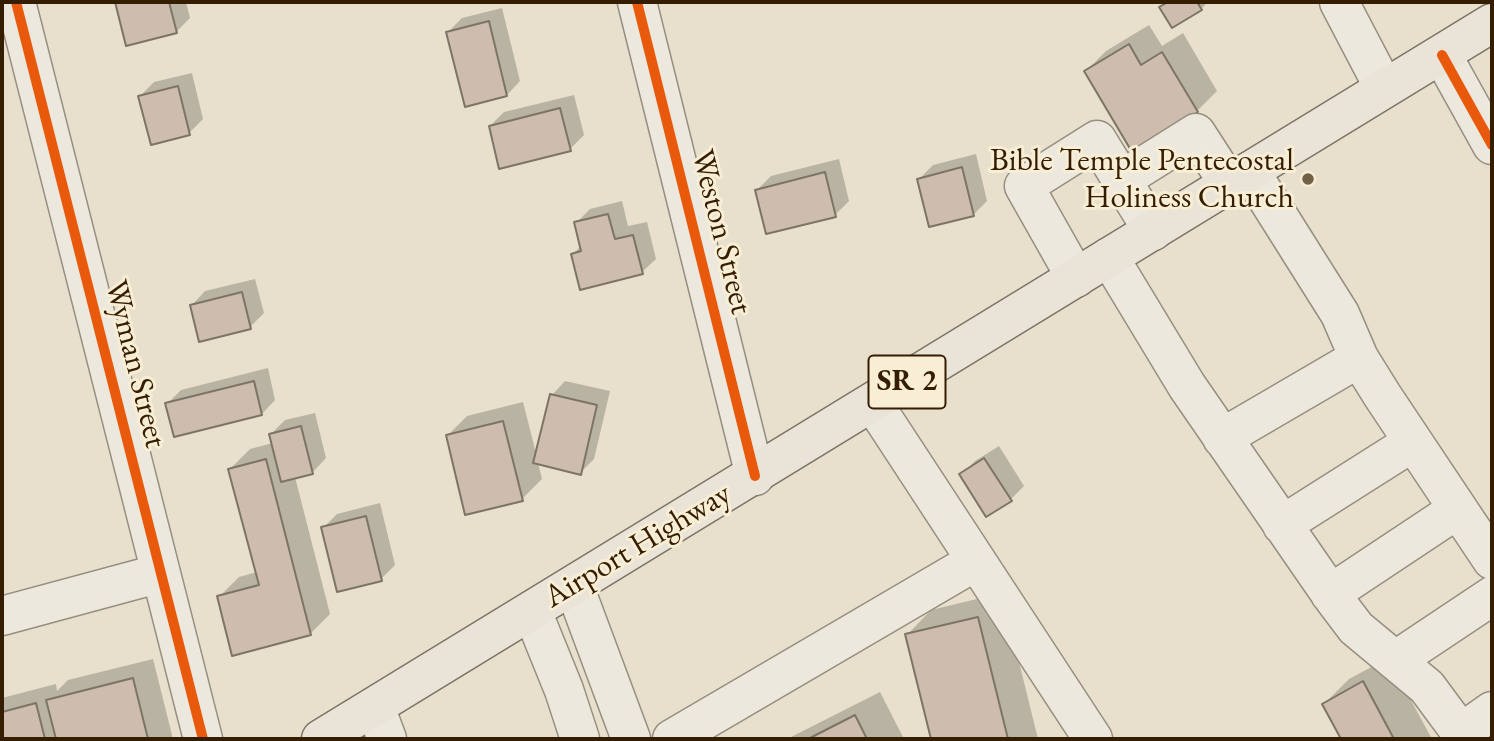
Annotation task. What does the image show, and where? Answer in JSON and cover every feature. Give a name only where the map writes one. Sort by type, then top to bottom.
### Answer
[{"type":"main road","name":"Airport Highway","points":[[321,739],[381,723],[532,611],[1492,23]]},
{"type":"street","name":"Wyman Street","points":[[16,2],[203,739]]},
{"type":"street","name":"Weston Street","points":[[637,2],[755,475]]},
{"type":"street","points":[[1339,2],[1384,88]]},
{"type":"street","points":[[1442,55],[1492,145]]},
{"type":"street","points":[[1121,180],[1196,133],[1240,178],[1340,314],[1359,358],[1492,560]]},
{"type":"street","points":[[1076,278],[1024,186],[1097,140],[1153,231]]},
{"type":"street","points":[[1110,257],[1222,438],[1356,628],[1427,687],[1461,733],[1492,710]]},
{"type":"street","points":[[1222,438],[1359,358]]},
{"type":"street","points":[[873,403],[1093,739]]},
{"type":"street","points":[[1282,525],[1413,442]]},
{"type":"street","points":[[1330,594],[1458,509]]},
{"type":"street","points":[[672,739],[976,561]]},
{"type":"street","points":[[2,616],[161,573]]},
{"type":"street","points":[[574,586],[631,739]]},
{"type":"street","points":[[1396,660],[1492,596]]},
{"type":"street","points":[[532,611],[564,690],[580,739]]},
{"type":"building","points":[[115,2],[169,2],[177,33],[126,46]]},
{"type":"building","points":[[1168,2],[1197,2],[1202,10],[1172,28],[1159,7]]},
{"type":"building","points":[[489,21],[507,96],[465,107],[446,32]]},
{"type":"building","points":[[1129,44],[1141,65],[1162,52],[1198,112],[1132,152],[1084,71]]},
{"type":"building","points":[[178,86],[190,135],[151,145],[138,96]]},
{"type":"building","points":[[560,108],[571,151],[499,169],[489,126]]},
{"type":"building","points":[[962,167],[974,216],[929,227],[917,179]]},
{"type":"building","points":[[825,172],[836,217],[766,234],[755,190]]},
{"type":"building","points":[[608,214],[615,239],[633,235],[643,274],[580,290],[571,254],[581,251],[574,222]]},
{"type":"building","points":[[242,292],[251,329],[199,342],[190,305]]},
{"type":"building","points":[[254,381],[262,415],[174,437],[165,403]]},
{"type":"building","points":[[550,394],[597,405],[581,475],[533,463]]},
{"type":"building","points":[[503,421],[523,501],[465,515],[446,435]]},
{"type":"building","points":[[301,426],[313,474],[281,482],[269,434]]},
{"type":"building","points":[[984,458],[1012,501],[986,517],[959,474]]},
{"type":"building","points":[[266,459],[311,635],[232,656],[217,596],[259,585],[228,469]]},
{"type":"building","points":[[366,516],[382,581],[337,592],[321,527]]},
{"type":"building","points":[[978,617],[1008,739],[931,739],[905,634]]},
{"type":"building","points":[[133,678],[148,739],[56,739],[46,700]]},
{"type":"building","points":[[1363,681],[1394,739],[1341,739],[1322,704]]},
{"type":"building","points":[[36,703],[45,739],[2,739],[2,712]]},
{"type":"building","points":[[855,715],[867,739],[808,739]]},
{"type":"cycle path","points":[[16,2],[203,739]]},
{"type":"cycle path","points":[[637,2],[755,476]]},
{"type":"cycle path","points":[[1442,55],[1492,145]]},
{"type":"place","name":"Bible Temple Pentecostal Holiness Church","points":[[1308,179]]}]
